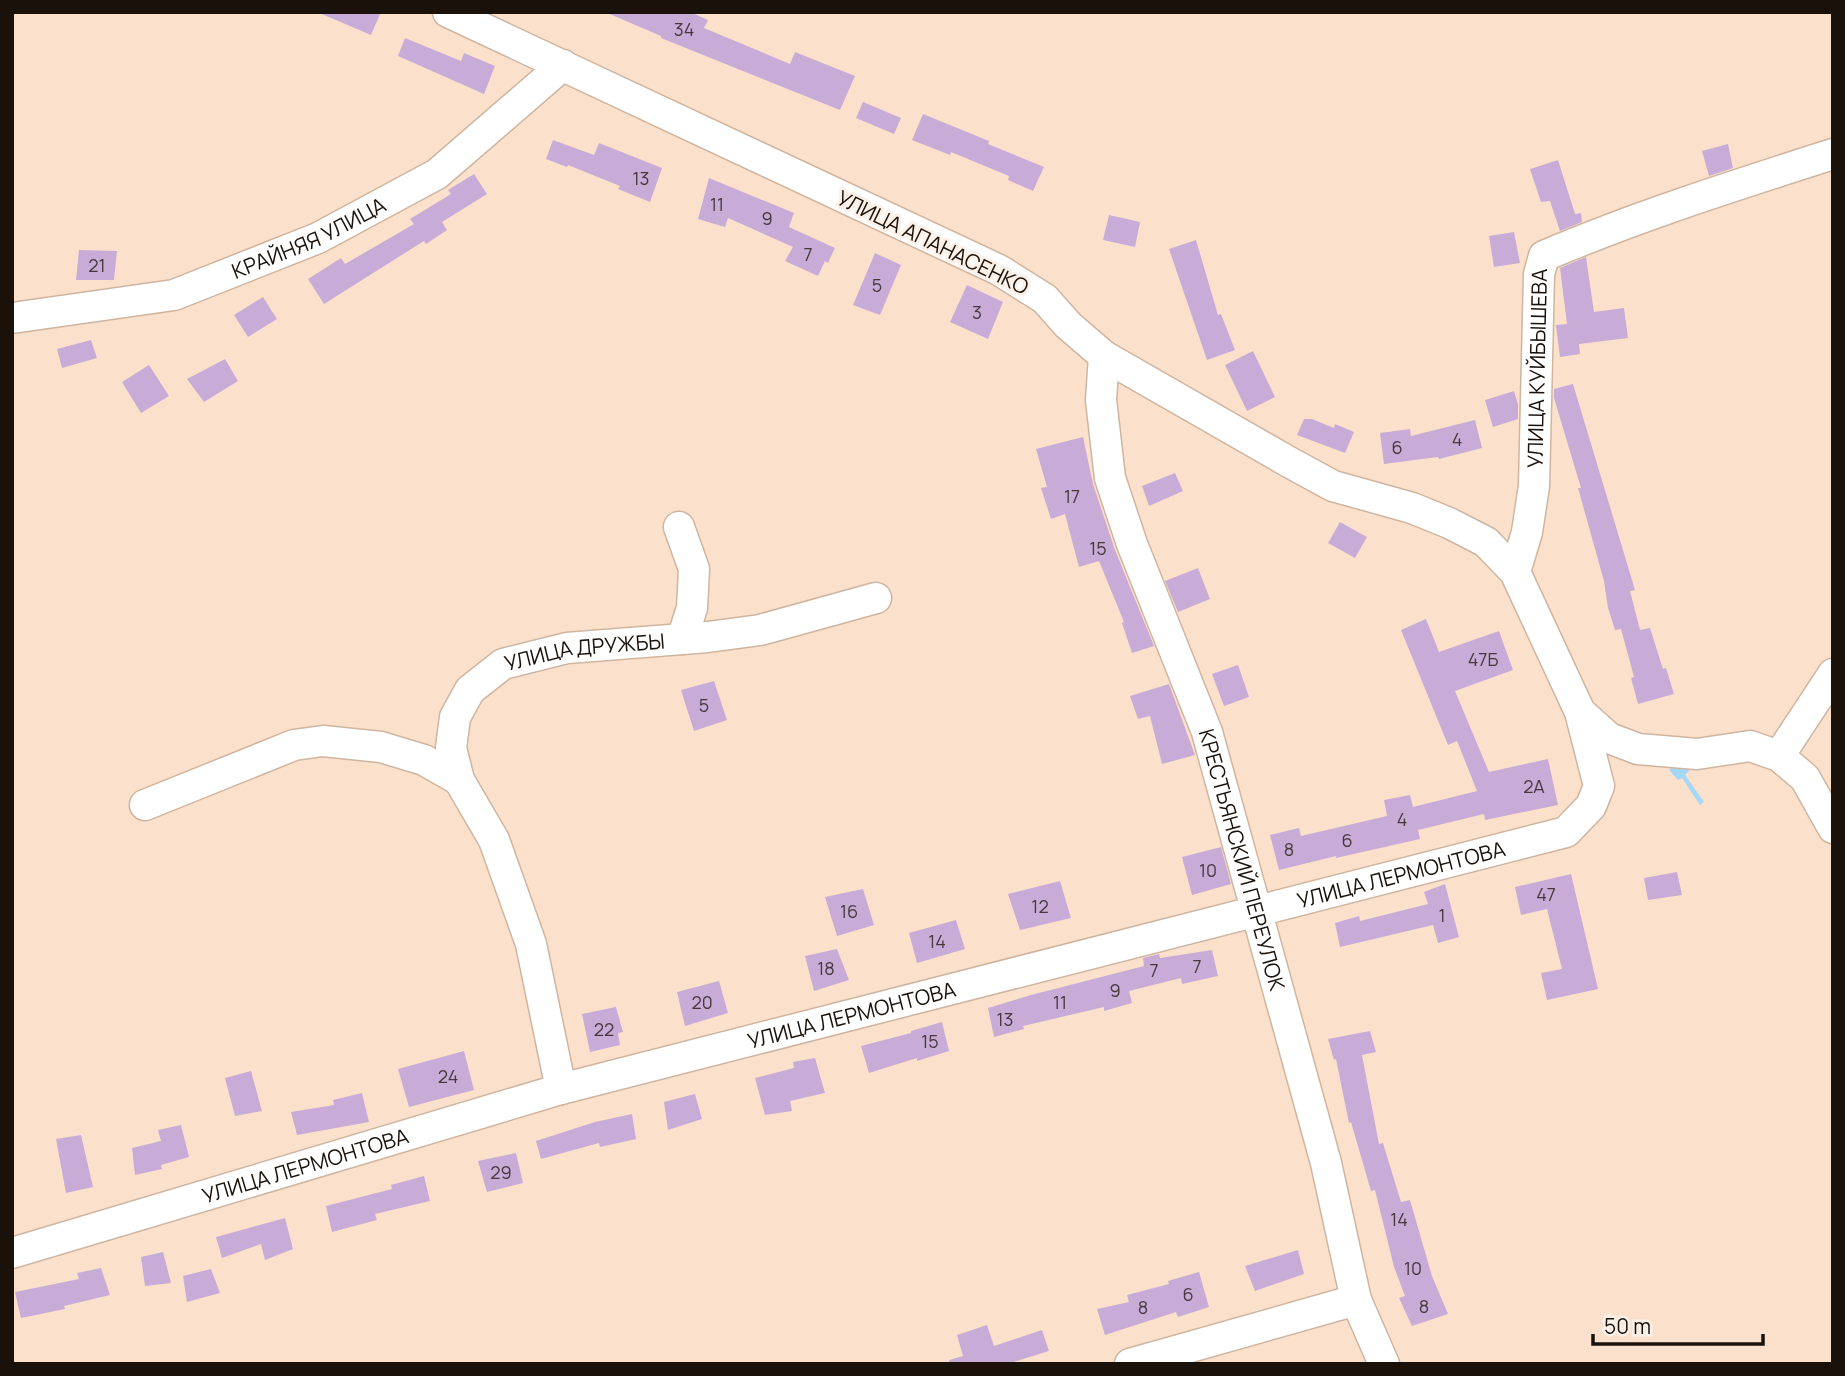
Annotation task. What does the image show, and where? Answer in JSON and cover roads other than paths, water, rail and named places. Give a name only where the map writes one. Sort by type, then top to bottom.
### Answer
[{"type":"street","name":"УЛИЦА АПАНАСЕНКО","points":[[448,12],[999,270],[1045,299],[1068,325],[1104,356],[1333,486],[1412,508],[1486,542],[1515,572],[1580,712]]},
{"type":"street","name":"КРАЙНЯЯ УЛИЦА","points":[[12,318],[174,295],[318,238],[437,174],[563,65]]},
{"type":"street","name":"УЛИЦА КУЙБЫШЕВА","points":[[1515,572],[1527,532],[1534,486],[1539,274],[1545,256],[1619,226],[1833,154]]},
{"type":"street","name":"КРЕСТЬЯНСКИЙ ПЕРЕУЛОК","points":[[1104,356],[1101,400],[1110,478],[1132,544],[1208,732],[1326,1163],[1356,1300],[1384,1364]]},
{"type":"street","points":[[679,527],[694,569],[692,608],[682,639]]},
{"type":"street","name":"УЛИЦА ДРУЖБЫ","points":[[561,1089],[531,944],[494,840],[459,780],[451,748],[455,717],[470,690],[503,664],[567,648],[761,630],[876,598]]},
{"type":"street","points":[[1779,756],[1833,674]]},
{"type":"street","name":"УЛИЦА ЛЕРМОНТОВА","points":[[12,1253],[561,1089],[1566,832],[1591,806],[1599,786],[1580,712]]},
{"type":"street","points":[[1580,712],[1609,738],[1638,749],[1696,754],[1750,746],[1779,756],[1805,778],[1833,828]]},
{"type":"street","points":[[145,805],[294,745],[323,741],[381,747],[424,760],[459,780]]},
{"type":"street","points":[[1130,1364],[1356,1300]]},
{"type":"water","points":[[1681,760],[1689,771],[1685,775],[1704,802],[1700,805],[1682,778],[1678,780],[1669,770]]}]
